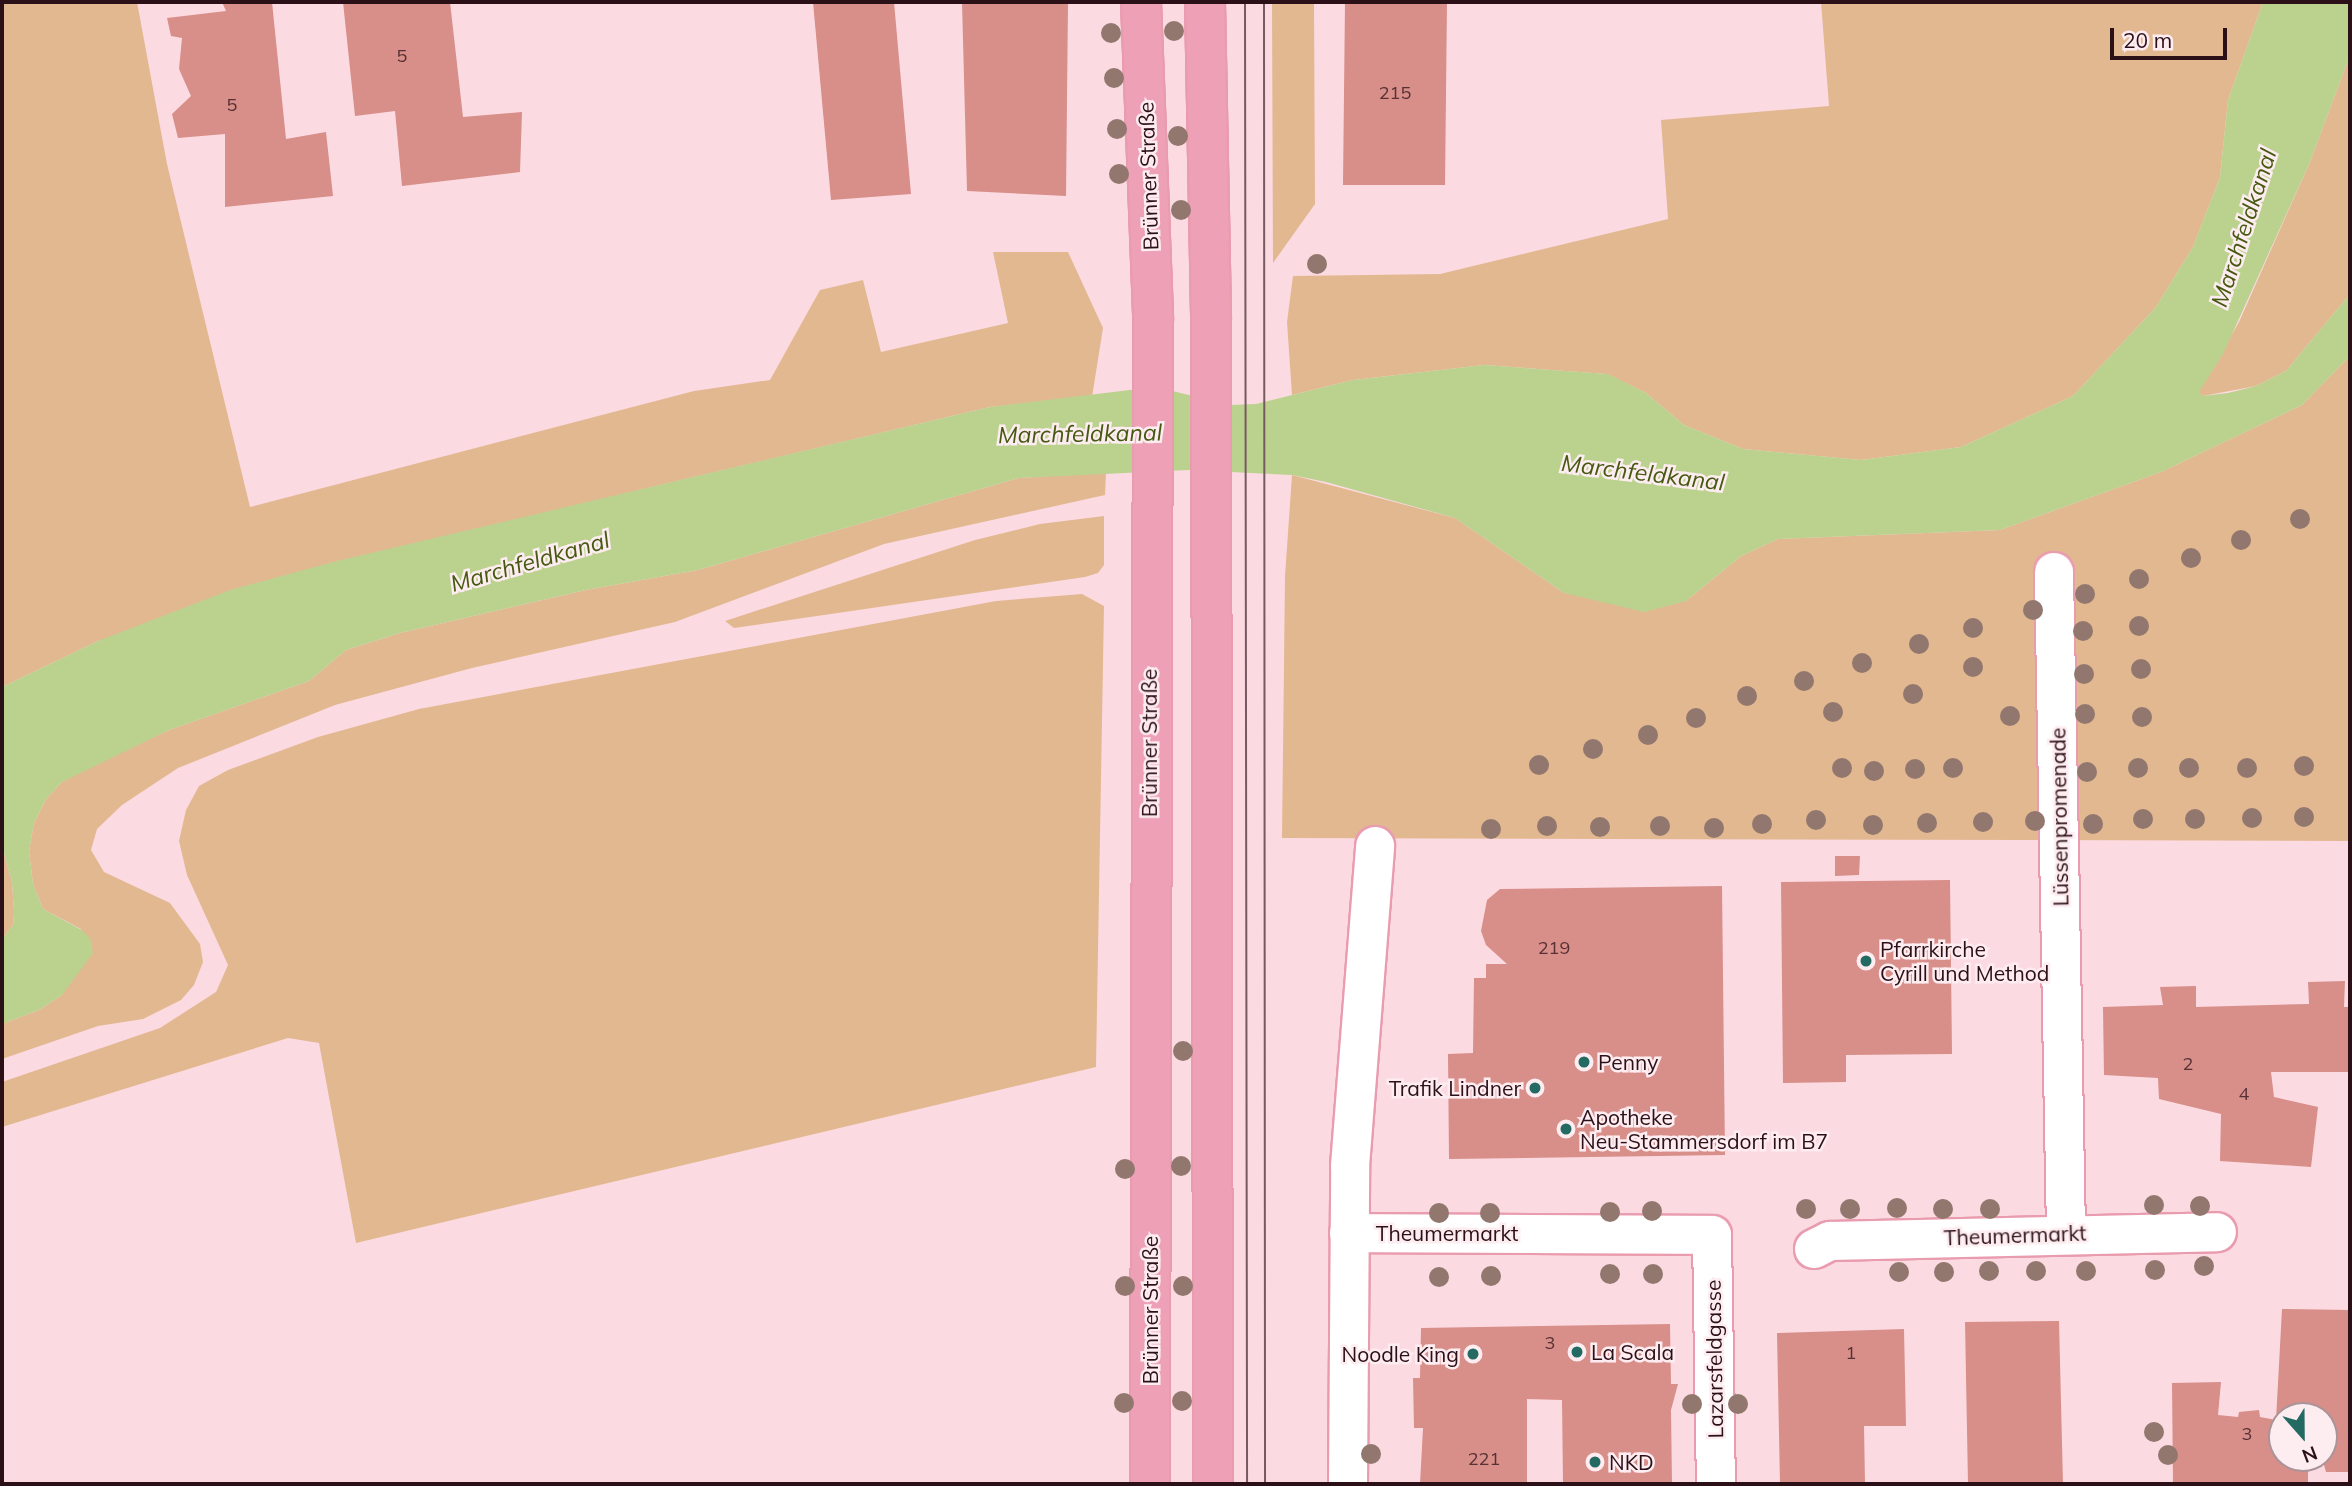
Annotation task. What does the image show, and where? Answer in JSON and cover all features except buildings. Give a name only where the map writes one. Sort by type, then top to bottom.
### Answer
[{"type":"main road","name":"Brünner Straße","points":[[1141,2],[1153,320],[1149,563],[1150,1484]]},
{"type":"main road","points":[[1205,2],[1211,320],[1213,1484]]},
{"type":"street","name":"Lüssenpromenade","points":[[2054,572],[2066,1234]]},
{"type":"street","points":[[1348,1484],[1349,1233],[1374,846]]},
{"type":"street","name":"Theumermarkt","points":[[1349,1233],[1712,1235]]},
{"type":"street","name":"Theumermarkt","points":[[1814,1249],[1830,1241],[2066,1234],[2217,1233]]},
{"type":"street","name":"Lazarsfeldgasse","points":[[1712,1235],[1716,1484]]},
{"type":"shaded area","points":[[2,2],[137,2],[167,164],[250,507],[694,391],[770,380],[820,290],[863,280],[881,352],[1008,323],[993,252],[1068,252],[1103,328],[1092,397],[990,407],[639,490],[98,641],[2,687]]},
{"type":"shaded area","points":[[1272,2],[1314,2],[1315,204],[1273,263]]},
{"type":"shaded area","points":[[1821,2],[2263,2],[2228,100],[2220,177],[2193,247],[2156,307],[2073,396],[1961,447],[1861,460],[1743,449],[1684,425],[1646,393],[1607,374],[1484,365],[1353,380],[1292,395],[1287,322],[1293,276],[1440,274],[1668,219],[1661,120],[1829,106]]},
{"type":"shaded area","points":[[2350,55],[2350,294],[2286,371],[2256,386],[2203,396],[2198,392],[2239,322],[2310,162]]},
{"type":"shaded area","points":[[2350,356],[2350,841],[1282,838],[1285,576],[1292,475],[1455,518],[1564,593],[1686,601],[1741,556],[1778,539],[2000,530],[2161,472],[2302,405]]},
{"type":"shaded area","points":[[1106,472],[1105,495],[884,544],[675,622],[472,668],[335,705],[178,768],[122,805],[97,829],[91,850],[104,872],[170,903],[200,944],[203,962],[194,985],[181,1000],[143,1019],[98,1026],[2,1059],[2,1024],[39,1010],[62,995],[81,929],[43,909],[33,884],[29,851],[34,823],[46,799],[62,782],[96,763],[169,730],[309,681],[346,650],[400,633],[586,590],[698,570],[1019,478]]},
{"type":"shaded area","points":[[1104,516],[1104,565],[1098,573],[1085,577],[734,628],[725,621],[975,540],[1040,524]]},
{"type":"shaded area","points":[[1082,594],[1104,606],[1096,1067],[356,1243],[319,1043],[288,1038],[2,1127],[2,1082],[160,1028],[216,992],[228,965],[187,875],[179,841],[186,810],[199,786],[228,770],[318,737],[419,709],[996,601]]},
{"type":"shaded area","points":[[2,846],[12,882],[14,912],[13,925],[2,940]]},
{"type":"water","name":"Marchfeldkanal","points":[[2263,2],[2350,2],[2350,55],[2310,162],[2223,354],[2199,392],[2203,396],[2228,393],[2256,386],[2286,371],[2350,294],[2350,356],[2302,405],[2161,472],[2000,530],[1778,539],[1741,556],[1686,601],[1644,612],[1564,593],[1455,518],[1326,482],[1292,475],[1189,470],[1019,478],[698,570],[586,590],[400,633],[346,650],[309,681],[169,730],[62,782],[46,799],[34,823],[29,851],[33,884],[43,909],[80,929],[90,938],[93,953],[62,995],[39,1010],[2,1024],[2,940],[13,925],[14,912],[12,882],[2,846],[2,687],[98,641],[230,590],[337,561],[990,407],[1138,389],[1168,390],[1231,405],[1256,404],[1353,380],[1484,365],[1608,374],[1646,393],[1684,425],[1743,449],[1861,460],[1961,447],[2073,396],[2156,307],[2193,247],[2220,177],[2228,100]]},
{"type":"tram line","points":[[1245,2],[1247,1484]]},
{"type":"tram line","points":[[1264,2],[1265,1484]]},
{"type":"place","name":"Pfarrkirche Cyrill und Method","points":[[1866,961]]},
{"type":"place","name":"Penny","points":[[1584,1062]]},
{"type":"place","name":"Trafik Lindner","points":[[1535,1088]]},
{"type":"place","name":"Apotheke Neu-Stammersdorf im B7","points":[[1566,1129]]},
{"type":"place","name":"La Scala","points":[[1577,1352]]},
{"type":"place","name":"Noodle King","points":[[1473,1354]]},
{"type":"place","name":"NKD","points":[[1595,1462]]}]
